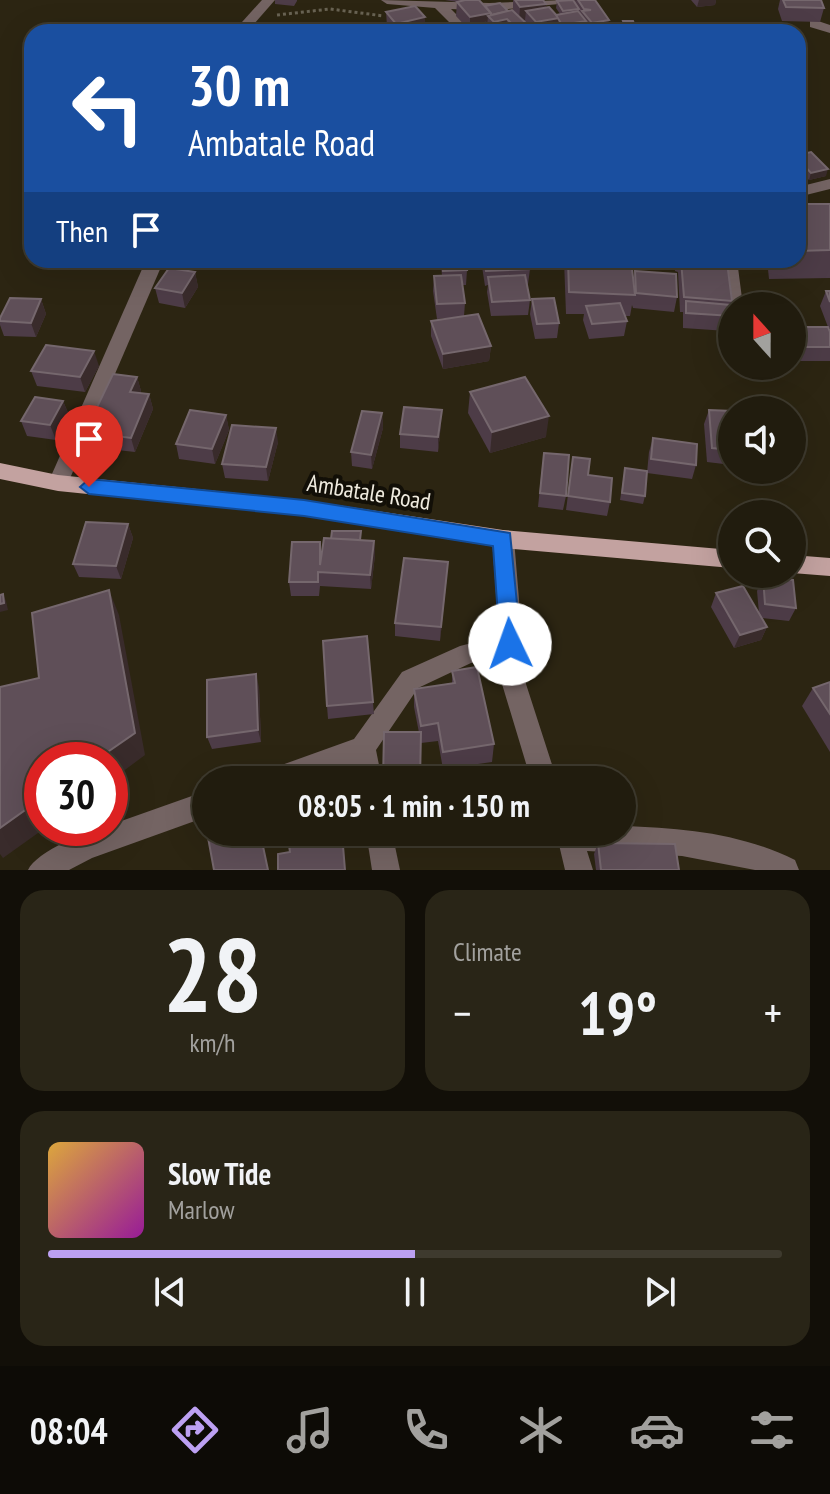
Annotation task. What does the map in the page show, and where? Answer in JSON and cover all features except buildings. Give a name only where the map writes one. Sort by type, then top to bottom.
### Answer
[{"type":"main road","name":"Ambatale Road","points":[[0,471],[58,483],[304,508],[503,539],[718,558]]},
{"type":"main road","points":[[806,565],[830,567]]},
{"type":"street","points":[[246,24],[269,0]]},
{"type":"street","points":[[387,0],[489,7],[559,0]]},
{"type":"street","points":[[439,4],[459,24]]},
{"type":"street","points":[[815,24],[830,29]]},
{"type":"street","points":[[806,190],[830,184]]},
{"type":"street","points":[[58,483],[152,268]]},
{"type":"street","points":[[729,268],[732,292]]},
{"type":"street","points":[[503,539],[514,684],[540,766]]},
{"type":"street","points":[[313,766],[363,748],[410,680],[468,653],[510,644]]},
{"type":"street","points":[[363,748],[366,766]]},
{"type":"street","points":[[42,870],[85,847],[192,809]]},
{"type":"street","points":[[636,841],[719,848],[768,859],[785,870]]},
{"type":"street","points":[[382,846],[386,870]]},
{"type":"street","points":[[573,846],[579,870]]},
{"type":"path","points":[[255,13],[273,15],[330,9],[390,17]]},
{"type":"route","points":[[89,487],[304,508],[503,539],[510,644]]}]
